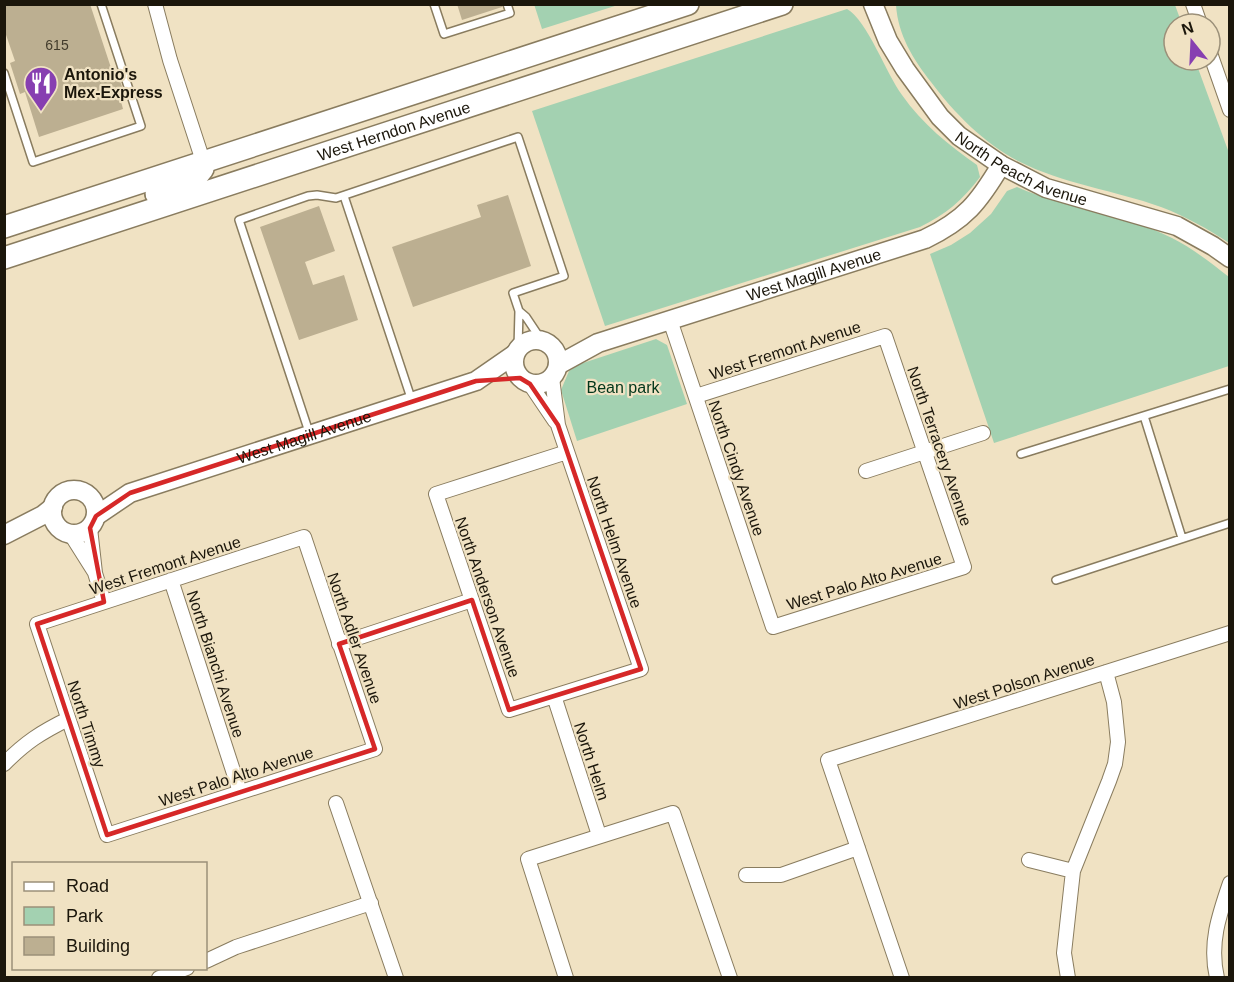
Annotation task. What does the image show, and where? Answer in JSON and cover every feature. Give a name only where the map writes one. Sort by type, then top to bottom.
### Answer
[{"type":"main road","name":"West Herndon Avenue","points":[[4,226],[688,4]]},
{"type":"main road","name":"West Herndon Avenue","points":[[4,258],[782,4]]},
{"type":"main road","points":[[4,250],[37,232],[187,183],[200,174],[203,162]]},
{"type":"street","points":[[155,4],[170,60],[203,162]]},
{"type":"street","name":"North Peach Avenue","points":[[873,4],[888,41],[924,97],[959,136],[1001,165],[1046,188],[1177,226],[1230,258]]},
{"type":"street","points":[[1217,72],[1230,110]]},
{"type":"street","name":"West Magill Avenue","points":[[555,371],[598,343],[932,236],[970,210],[982,196],[1001,165]]},
{"type":"street","name":"North Cindy Avenue","points":[[670,320],[773,627]]},
{"type":"street","name":"West Fremont Avenue","points":[[696,396],[885,336]]},
{"type":"street","name":"North Terracery Avenue","points":[[885,336],[964,567]]},
{"type":"street","points":[[531,340],[547,343],[557,355],[555,371],[538,384],[525,381],[516,371],[514,363],[517,351],[531,340]]},
{"type":"street","name":"West Magill Avenue","points":[[547,343],[598,343]]},
{"type":"street","name":"West Magill Avenue","points":[[476,381],[517,351]]},
{"type":"street","name":"North Helm Avenue","points":[[554,696],[641,669],[558,425],[555,371]]},
{"type":"street","name":"West Magill Avenue","points":[[88,494],[130,494],[476,381],[525,381]]},
{"type":"street","name":"North Helm Avenue","points":[[525,381],[558,425]]},
{"type":"street","points":[[866,471],[983,433]]},
{"type":"street","name":"North Anderson Avenue","points":[[554,696],[509,710],[436,494],[567,452]]},
{"type":"street","points":[[7,534],[43,515],[53,507],[63,493],[80,490],[88,494],[93,501],[95,573],[104,602]]},
{"type":"street","name":"West Magill Avenue","points":[[93,522],[130,494]]},
{"type":"street","points":[[53,507],[53,515],[95,573]]},
{"type":"street","points":[[7,534],[52,528],[84,532],[93,522]]},
{"type":"street","name":"West Fremont Avenue","points":[[37,624],[304,537]]},
{"type":"street","name":"North Adler Avenue","points":[[304,537],[375,748]]},
{"type":"street","name":"West Palo Alto Avenue","points":[[773,627],[964,567]]},
{"type":"street","name":"North Bianchi Avenue","points":[[171,580],[240,792]]},
{"type":"street","points":[[339,644],[472,600]]},
{"type":"street","name":"North Timmy","points":[[37,624],[107,835]]},
{"type":"street","name":"West Polson Avenue","points":[[858,848],[828,760],[1230,633]]},
{"type":"street","points":[[1068,978],[1064,953],[1073,871],[1115,764],[1117,724],[1106,672]]},
{"type":"street","name":"North Helm","points":[[554,696],[599,836]]},
{"type":"street","points":[[4,764],[40,732],[68,719]]},
{"type":"street","name":"West Palo Alto Avenue","points":[[107,835],[375,748]]},
{"type":"street","points":[[336,803],[396,978]]},
{"type":"street","points":[[566,978],[528,859],[673,813],[730,978]]},
{"type":"street","points":[[746,875],[781,875],[858,848],[902,978]]},
{"type":"street","points":[[1029,860],[1073,871]]},
{"type":"street","points":[[1217,978],[1213,946],[1224,914],[1230,883]]},
{"type":"street","points":[[207,961],[236,947],[371,903]]},
{"type":"street","points":[[159,978],[184,970]]},
{"type":"lane","points":[[4,73],[33,162],[141,126],[101,4]]},
{"type":"lane","points":[[434,4],[444,34],[510,13],[507,4]]},
{"type":"lane","points":[[310,435],[239,220],[308,196],[317,195],[329,198],[344,196],[518,137],[564,276],[513,293],[519,311],[517,351]]},
{"type":"lane","points":[[344,196],[412,401]]},
{"type":"lane","points":[[519,311],[547,343]]},
{"type":"lane","points":[[1021,454],[1230,389]]},
{"type":"lane","points":[[1144,416],[1182,538]]},
{"type":"lane","points":[[1056,580],[1230,523]]},
{"type":"highlighted area","points":[[520,378],[530,384],[558,425],[641,669],[509,710],[472,600],[339,644],[375,749],[107,835],[37,624],[104,602],[90,528],[96,516],[130,493],[476,381]]},
{"type":"green space","points":[[534,4],[618,4],[618,5],[542,29]]},
{"type":"green space","points":[[896,5],[1175,5],[1178,12],[1162,12],[1162,72],[1199,72],[1229,153],[1229,243],[1196,223],[1170,211],[1143,201],[1053,176],[1005,154],[960,116],[940,94],[907,46],[897,16]]},
{"type":"green space","points":[[847,9],[862,24],[896,86],[910,106],[936,133],[977,165],[980,177],[953,206],[920,227],[605,326],[532,111]]},
{"type":"green space","points":[[1017,187],[1036,195],[1154,230],[1187,246],[1229,277],[1229,366],[994,443],[930,254],[970,233],[991,214],[1007,191]]},
{"type":"green space","name":"Bean park","points":[[656,339],[667,345],[687,404],[577,441],[561,390],[569,371],[580,364]]},
{"type":"building","points":[[4,4],[90,4],[114,77],[118,76],[123,89],[123,92],[119,94],[123,109],[39,137],[25,92],[20,94],[10,63],[15,61],[4,29]]},
{"type":"building","points":[[457,4],[502,4],[502,7],[462,20]]},
{"type":"building","points":[[508,195],[531,266],[413,307],[392,247],[481,217],[477,205]]},
{"type":"building","points":[[319,206],[335,251],[305,262],[313,285],[344,275],[358,320],[299,340],[260,227]]},
{"type":"place","name":"Antonio's Mex-Express","points":[[41,112]]}]
